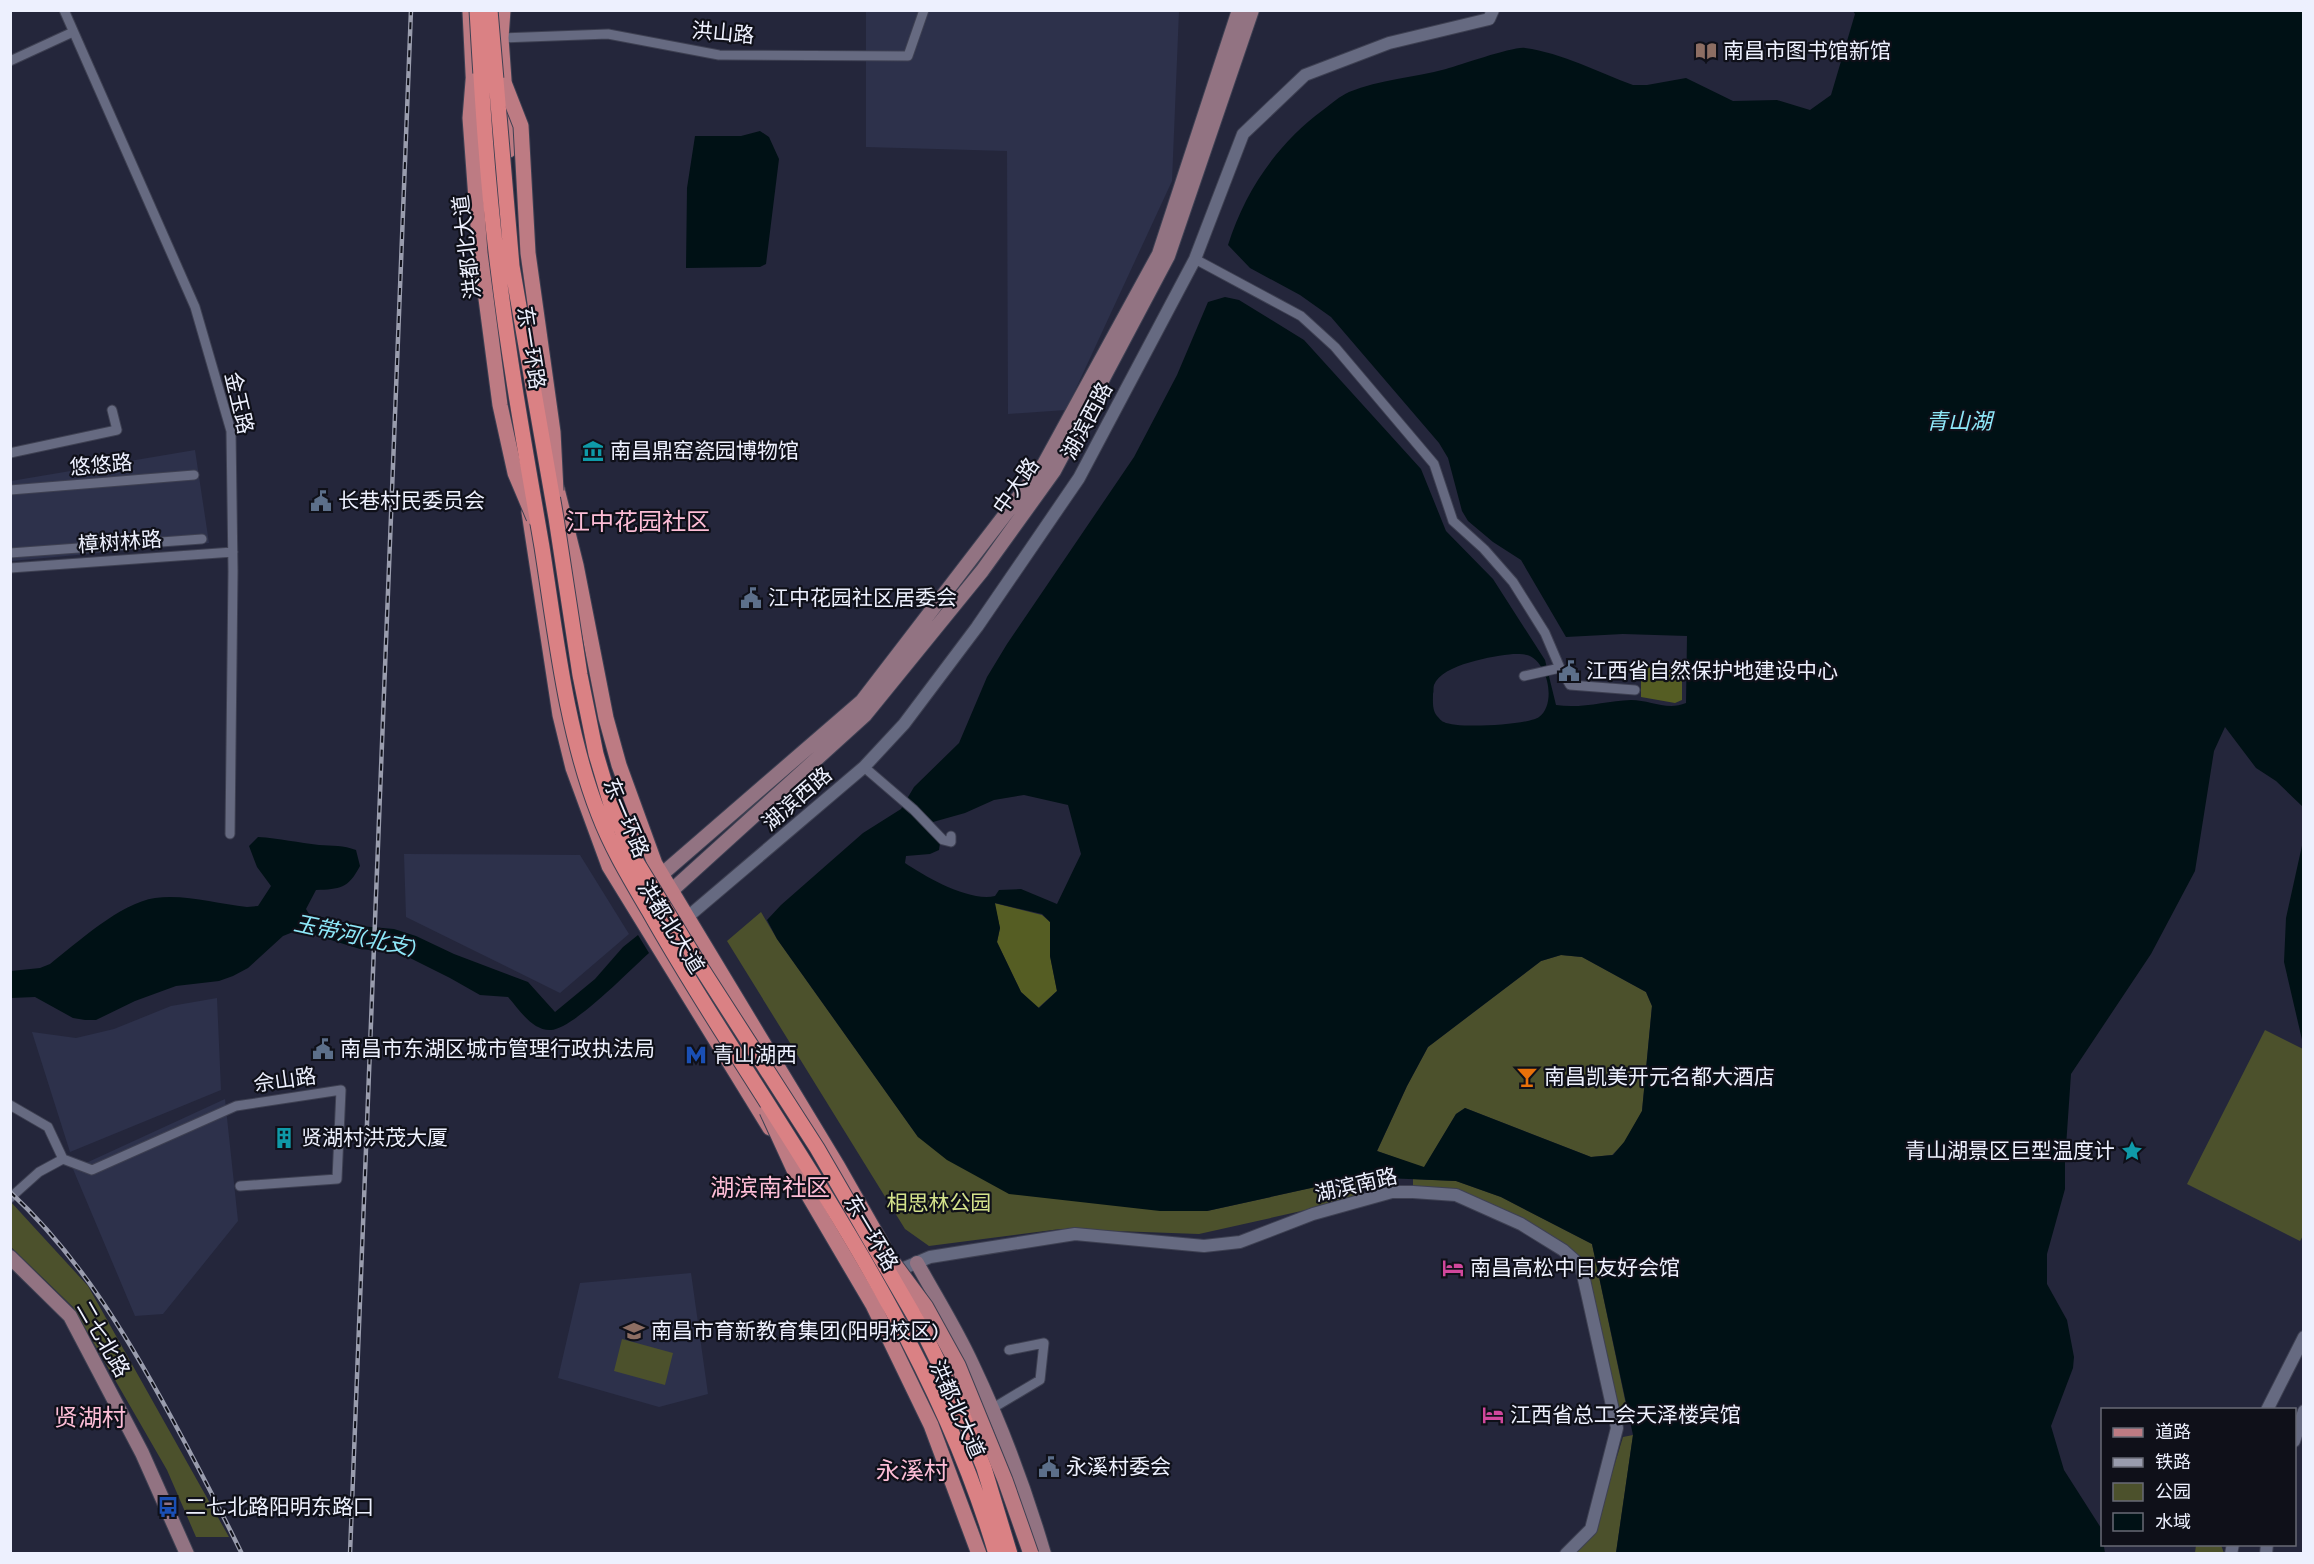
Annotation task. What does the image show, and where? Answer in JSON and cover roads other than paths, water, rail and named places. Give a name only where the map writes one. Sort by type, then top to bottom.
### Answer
[{"type":"highway","name":"东一环路","points":[[477,10],[487,171],[498,271],[564,681],[581,759],[599,816],[629,877],[685,974],[857,1248],[908,1340],[941,1405],[970,1473],[996,1554]]},
{"type":"highway","name":"东一环路","points":[[490,10],[512,266],[556,518],[580,675],[596,754],[613,811],[637,863],[852,1207],[922,1331],[956,1398],[984,1468],[1010,1554]]},
{"type":"main road","name":"洪都北大道","points":[[470,10],[473,81],[488,264],[521,455],[560,715],[573,768],[609,866],[909,1352],[960,1466],[983,1536],[986,1554]]},
{"type":"main road","name":"洪都北大道","points":[[502,10],[501,38],[520,280],[553,472],[576,565],[606,718],[632,803],[670,892],[838,1167],[936,1341],[982,1438],[1024,1554]]},
{"type":"main road","name":"中大路","points":[[661,875],[862,701],[1044,464],[1159,254],[1239,10]]},
{"type":"main road","name":"中大路","points":[[670,892],[865,715],[982,571],[1054,471],[1168,256],[1252,10]]},
{"type":"main road","points":[[473,81],[471,118],[480,253],[500,405],[515,472],[539,530]]},
{"type":"main road","points":[[505,85],[520,126],[528,253],[553,432],[556,518]]},
{"type":"main road","points":[[753,1081],[796,1174],[873,1305],[926,1415],[979,1554]]},
{"type":"main road","points":[[852,1207],[926,1307],[958,1365],[1005,1480],[1030,1554]]},
{"type":"main road","name":"二七北路","points":[[10,1257],[70,1316],[142,1453],[187,1554]]},
{"type":"main road","points":[[917,1263],[971,1361],[993,1408],[1028,1502],[1044,1554]]},
{"type":"street","name":"金玉路","points":[[64,10],[195,307],[231,431],[233,552],[230,834]]},
{"type":"street","name":"洪山路","points":[[501,38],[608,34],[718,55],[908,56],[924,10]]},
{"type":"street","name":"湖滨西路","points":[[656,943],[864,767],[904,724],[977,627],[1079,478],[1195,259],[1243,134],[1305,75],[1389,43],[1489,19],[1493,10]]},
{"type":"street","points":[[10,62],[73,32]]},
{"type":"street","points":[[1195,259],[1301,316],[1335,347],[1434,464],[1453,521],[1484,549],[1513,582],[1545,633],[1556,669],[1570,685],[1635,690]]},
{"type":"street","points":[[10,453],[117,430],[112,410]]},
{"type":"street","name":"悠悠路","points":[[10,490],[194,475]]},
{"type":"street","points":[[10,553],[202,539]]},
{"type":"street","name":"樟树林路","points":[[10,568],[233,552]]},
{"type":"street","points":[[1524,676],[1556,669]]},
{"type":"street","points":[[864,767],[947,838]]},
{"type":"street","name":"佘山路","points":[[63,1160],[92,1170],[236,1106],[341,1090],[338,1179],[240,1186]]},
{"type":"street","points":[[10,1105],[48,1127],[63,1160],[39,1172],[10,1198]]},
{"type":"street","name":"湖滨南路","points":[[897,1271],[930,1257],[1075,1234],[1204,1246],[1240,1242],[1313,1214],[1392,1192],[1456,1195],[1521,1224],[1563,1250],[1581,1266],[1617,1428],[1591,1528],[1566,1554]]},
{"type":"street","points":[[2268,1408],[2304,1337]]},
{"type":"street","points":[[993,1408],[1040,1380],[1044,1343],[1009,1350]]},
{"type":"street","points":[[2296,1438],[2304,1411]]},
{"type":"water","name":"青山湖","points":[[1853,11],[2303,11],[2303,807],[2276,781],[2256,768],[2225,727],[2214,751],[2195,871],[2151,954],[2071,1074],[2065,1189],[2047,1254],[2047,1284],[2067,1320],[2074,1357],[2073,1368],[2051,1426],[2064,1470],[2101,1528],[2101,1546],[2104,1546],[2105,1553],[1616,1553],[1633,1435],[1592,1244],[1501,1197],[1456,1181],[1361,1177],[1207,1211],[1160,1211],[1009,1194],[947,1160],[918,1137],[777,939],[767,920],[863,833],[901,809],[914,787],[959,743],[987,677],[1007,644],[1134,457],[1177,375],[1208,302],[1225,297],[1239,300],[1304,340],[1421,469],[1446,531],[1493,579],[1545,660],[1556,705],[1584,705],[1631,700],[1665,706],[1686,703],[1687,636],[1623,634],[1566,637],[1521,560],[1493,542],[1468,521],[1462,511],[1448,458],[1439,443],[1331,317],[1300,295],[1250,268],[1228,245],[1253,188],[1277,153],[1291,138],[1306,123],[1342,96],[1385,81],[1434,72],[1525,48],[1566,58],[1633,85],[1647,85],[1686,78],[1733,101],[1777,100],[1810,110],[1831,95],[1855,14]],"holes":[[[1513,654],[1527,655],[1534,659],[1545,674],[1548,683],[1548,703],[1545,711],[1539,717],[1521,722],[1476,726],[1443,722],[1437,716],[1433,702],[1434,686],[1439,678],[1469,662]],[[1024,795],[1068,805],[1081,854],[1057,904],[1021,889],[999,890],[995,896],[985,897],[961,892],[924,875],[905,863],[906,856],[930,854],[939,850],[940,843],[930,825],[933,822],[965,813],[994,800]],[[995,903],[1042,914],[1050,922],[1050,956],[1057,991],[1039,1008],[1021,992],[997,942],[1000,928]],[[1561,955],[1582,957],[1646,992],[1652,1006],[1642,1111],[1624,1142],[1613,1155],[1591,1157],[1465,1108],[1456,1114],[1424,1167],[1377,1151],[1428,1047],[1541,961]]]},
{"type":"water","points":[[760,131],[769,137],[779,159],[766,264],[760,267],[686,268],[687,188],[695,136],[741,136]]},
{"type":"water","name":"玉带河(北支)","points":[[258,837],[342,846],[356,850],[360,866],[356,874],[347,883],[337,888],[316,890],[306,909],[309,914],[360,926],[394,929],[416,936],[454,954],[528,982],[555,1012],[595,979],[623,947],[638,935],[649,953],[587,1010],[561,1027],[551,1030],[532,1023],[508,997],[480,995],[400,953],[360,949],[305,932],[293,932],[283,936],[248,968],[233,976],[219,981],[176,986],[135,1001],[96,1020],[73,1018],[35,997],[11,998],[11,971],[40,968],[50,964],[100,925],[142,901],[178,897],[247,907],[258,906],[271,886],[257,867],[249,846]]},
{"type":"water","points":[[2303,841],[2303,1044],[2284,962],[2286,918]]},
{"type":"railway","points":[[350,1554],[411,10]]},
{"type":"railway","points":[[10,1192],[58,1242],[118,1325],[170,1415],[242,1554]]},
{"type":"place","name":"南昌市图书馆新馆","points":[[1706,51]]},
{"type":"place","name":"南昌鼎窑瓷园博物馆","points":[[593,451]]},
{"type":"place","name":"长巷村民委员会","points":[[321,501]]},
{"type":"place","name":"江中花园社区居委会","points":[[751,598]]},
{"type":"place","name":"江西省自然保护地建设中心","points":[[1569,671]]},
{"type":"place","name":"南昌市东湖区城市管理行政执法局","points":[[323,1049]]},
{"type":"place","name":"青山湖西","points":[[696,1055]]},
{"type":"place","name":"南昌凯美开元名都大酒店","points":[[1527,1077]]},
{"type":"place","name":"贤湖村洪茂大厦","points":[[284,1138]]},
{"type":"place","name":"青山湖景区巨型温度计","points":[[2132,1151]]},
{"type":"place","name":"南昌高松中日友好会馆","points":[[1453,1268]]},
{"type":"place","name":"南昌市育新教育集团(阳明校区)","points":[[634,1331]]},
{"type":"place","name":"江西省总工会天泽楼宾馆","points":[[1493,1415]]},
{"type":"place","name":"永溪村委会","points":[[1049,1467]]},
{"type":"place","name":"二七北路阳明东路口","points":[[168,1507]]},
{"type":"district","name":"江中花园社区","points":[[638,522]]},
{"type":"district","name":"湖滨南社区","points":[[770,1188]]},
{"type":"district","name":"贤湖村","points":[[90,1418]]},
{"type":"district","name":"永溪村","points":[[912,1471]]},
{"type":"park label","name":"相思林公园","points":[[939,1203]]}]
